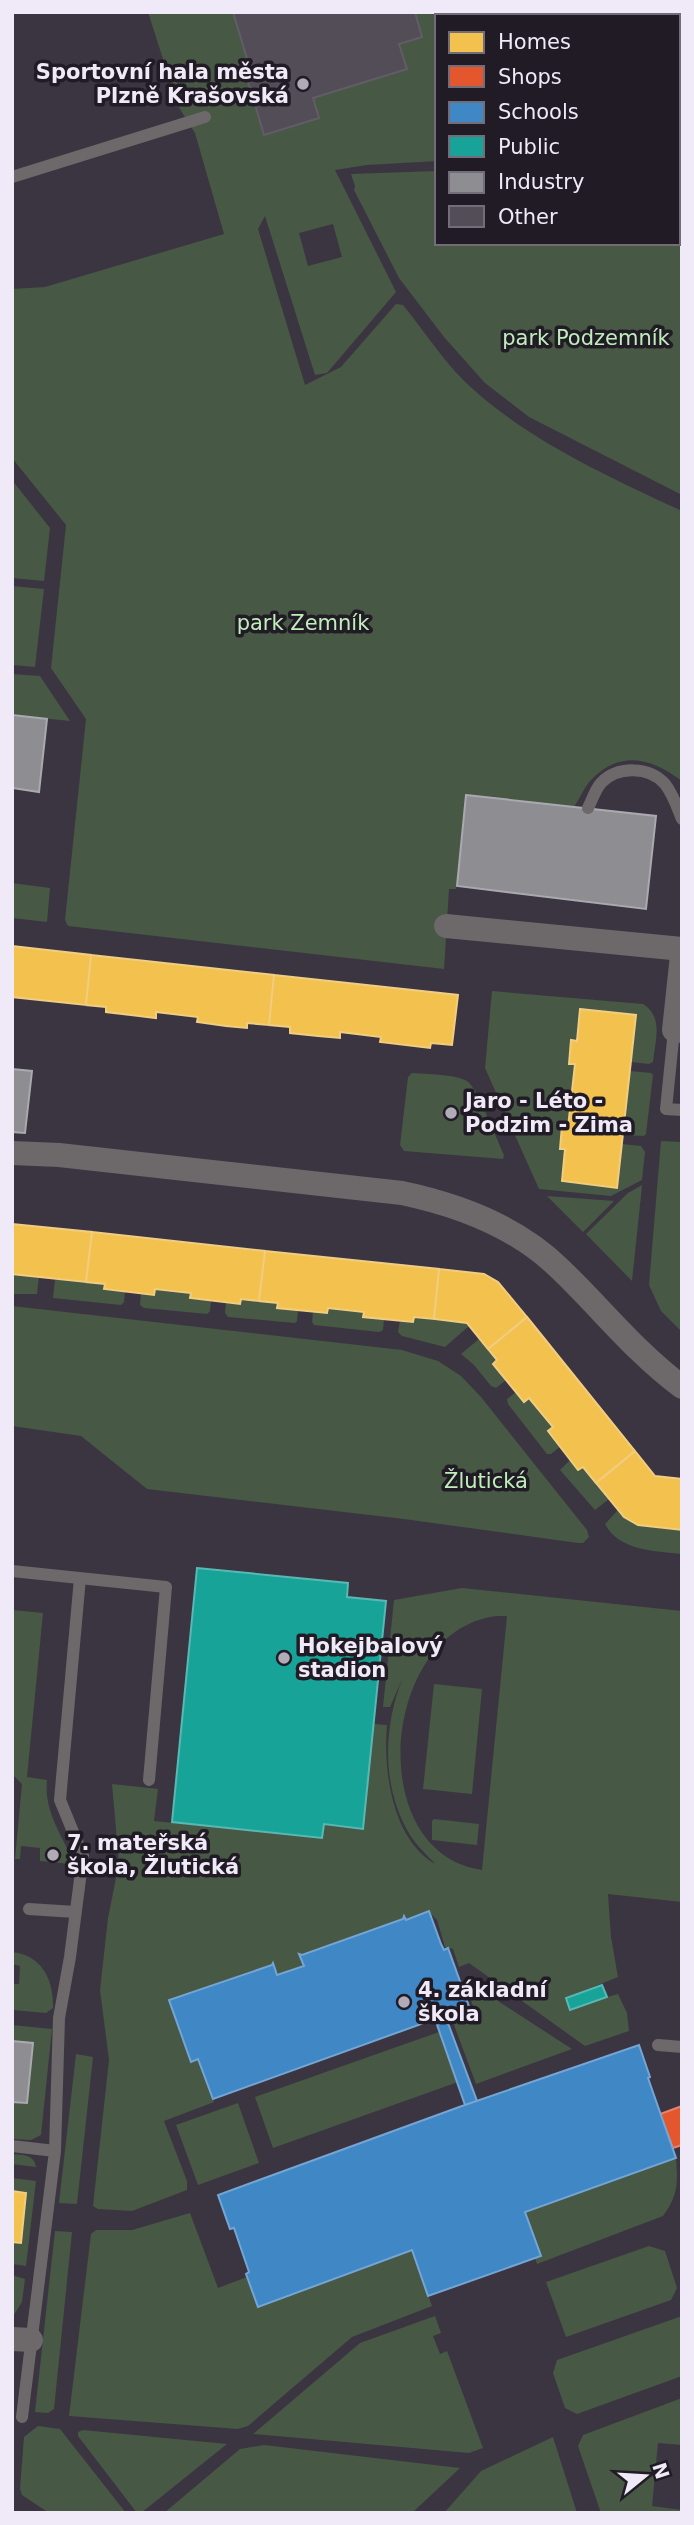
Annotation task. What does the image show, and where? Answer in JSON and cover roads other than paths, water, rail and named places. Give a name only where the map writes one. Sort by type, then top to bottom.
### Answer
[{"type":"street","points":[[446,926],[682,952],[678,1031]]},
{"type":"street","points":[[12,1153],[59,1155],[402,1193],[446,1203],[494,1223],[558,1266],[636,1350],[682,1387]]},
{"type":"lane","points":[[12,177],[205,117]]},
{"type":"lane","points":[[588,808],[599,785],[610,776],[622,771],[642,771],[663,782],[682,819]]},
{"type":"lane","points":[[678,1031],[667,1109],[682,1110]]},
{"type":"lane","points":[[12,1571],[166,1587],[149,1780]]},
{"type":"lane","points":[[22,2417],[22,2340],[55,2151],[59,2018],[83,1856],[60,1800],[80,1578]]},
{"type":"lane","points":[[29,1909],[75,1912]]},
{"type":"lane","points":[[658,2045],[682,2048]]},
{"type":"lane","points":[[12,2146],[55,2151]]},
{"type":"place","name":"Sportovní hala města Plzně Krašovská","points":[[303,84]]},
{"type":"place","name":"Jaro - Léto - Podzim - Zima","points":[[451,1113]]},
{"type":"place","name":"Hokejbalový stadion","points":[[284,1658]]},
{"type":"place","name":"7. mateřská škola, Žlutická","points":[[53,1855]]},
{"type":"place","name":"4. základní škola","points":[[404,2002]]},
{"type":"park label","name":"park Podzemník","points":[[586,338]]},
{"type":"park label","name":"park Zemník","points":[[303,623]]},
{"type":"park label","name":"Žlutická","points":[[486,1481]]}]
